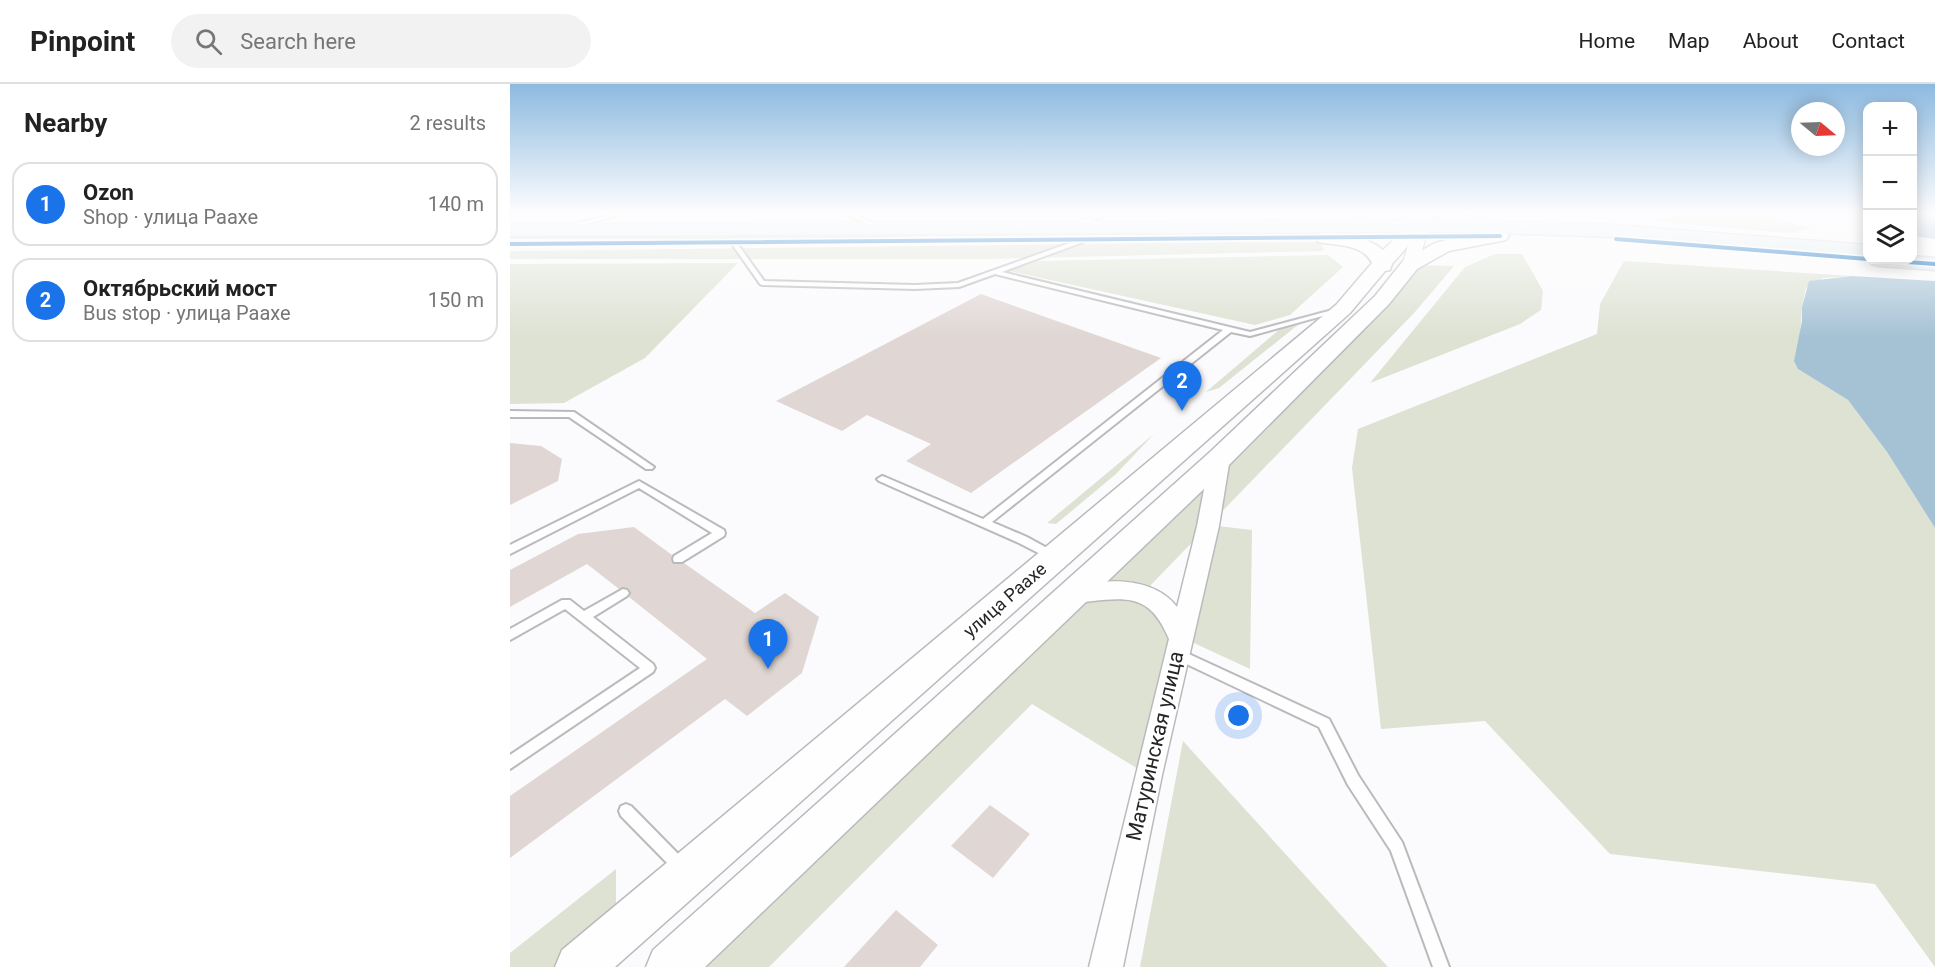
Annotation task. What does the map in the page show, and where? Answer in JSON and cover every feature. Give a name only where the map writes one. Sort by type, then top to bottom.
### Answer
[{"type":"main road","name":"улица Раахе","points":[[579,967],[1343,309],[1393,254]]},
{"type":"main road","name":"улица Раахе","points":[[670,967],[1220,458],[1382,300],[1402,254]]},
{"type":"main road","points":[[1808,254],[1863,259]]},
{"type":"main road","points":[[1917,254],[1935,256]]},
{"type":"main road","points":[[1917,263],[1935,264]]},
{"type":"street","name":"Матуринская улица","points":[[1106,967],[1208,526],[1220,458]]},
{"type":"street","points":[[1073,595],[1111,589],[1142,593],[1164,604],[1175,617],[1179,646]]},
{"type":"lane","points":[[742,254],[762,283],[959,285],[1044,254]]},
{"type":"lane","points":[[994,272],[1250,334],[1343,309]]},
{"type":"lane","points":[[984,523],[1229,329]]},
{"type":"lane","points":[[510,414],[571,414],[649,467]]},
{"type":"lane","points":[[882,479],[984,523],[1054,558]]},
{"type":"lane","points":[[510,550],[639,484],[720,533],[678,559]]},
{"type":"lane","points":[[584,617],[623,593]]},
{"type":"lane","points":[[510,635],[566,603],[649,668],[510,763]]},
{"type":"lane","points":[[1179,646],[1324,723],[1353,780],[1397,846],[1441,967]]},
{"type":"lane","points":[[626,811],[688,874]]},
{"type":"green space","points":[[510,254],[1187,254],[982,259],[510,259]]},
{"type":"green space","points":[[1495,254],[1522,254],[1543,291],[1541,310],[1520,324],[1370,383],[1465,267]]},
{"type":"green space","points":[[1328,255],[1343,267],[1290,315],[1255,325],[1009,271],[1039,261]]},
{"type":"green space","points":[[1624,261],[1852,276],[1823,278],[1806,288],[1802,307],[1798,369],[1848,400],[1887,452],[1935,528],[1935,967],[1875,884],[1610,854],[1485,721],[1381,729],[1352,468],[1358,429],[1597,334],[1600,304]]},
{"type":"green space","points":[[738,263],[645,358],[564,403],[510,404],[510,264]]},
{"type":"green space","points":[[1410,265],[1454,266],[1415,312],[1209,525],[1252,530],[1250,669],[1181,637],[1148,775],[1032,704],[769,967],[670,967]],"holes":[[[1207,527],[1175,617],[1143,593]]]},
{"type":"green space","points":[[1299,324],[1219,388],[1206,392],[1281,328]]},
{"type":"green space","points":[[1154,434],[1116,474],[1056,524],[1047,523]]},
{"type":"green space","points":[[1183,741],[1388,967],[1140,967]]},
{"type":"green space","points":[[616,869],[616,936],[579,967],[510,967],[510,953]]},
{"type":"water","points":[[1852,276],[1935,281],[1935,528],[1887,452],[1848,400],[1798,369],[1794,361],[1802,321],[1802,307],[1809,281]]},
{"type":"building","points":[[981,294],[1161,358],[971,493],[906,461],[931,444],[867,415],[842,431],[776,401]]},
{"type":"building","points":[[510,443],[541,446],[562,459],[558,481],[510,505]]},
{"type":"building","points":[[634,527],[672,555],[673,564],[684,563],[755,613],[785,593],[819,617],[802,673],[747,716],[725,699],[510,858],[510,796],[707,659],[629,597],[629,589],[619,589],[587,564],[510,607],[510,570],[578,534]]},
{"type":"building","points":[[990,805],[1030,834],[993,878],[951,846]]},
{"type":"building","points":[[896,910],[938,945],[920,967],[844,967]]},
{"type":"transit line","points":[[1808,254],[1863,259]]},
{"type":"transit line","points":[[1917,263],[1935,264]]},
{"type":"place","name":"Октябрьский мост","points":[[1182,411]]},
{"type":"place","name":"Ozon","points":[[768,669]]}]
